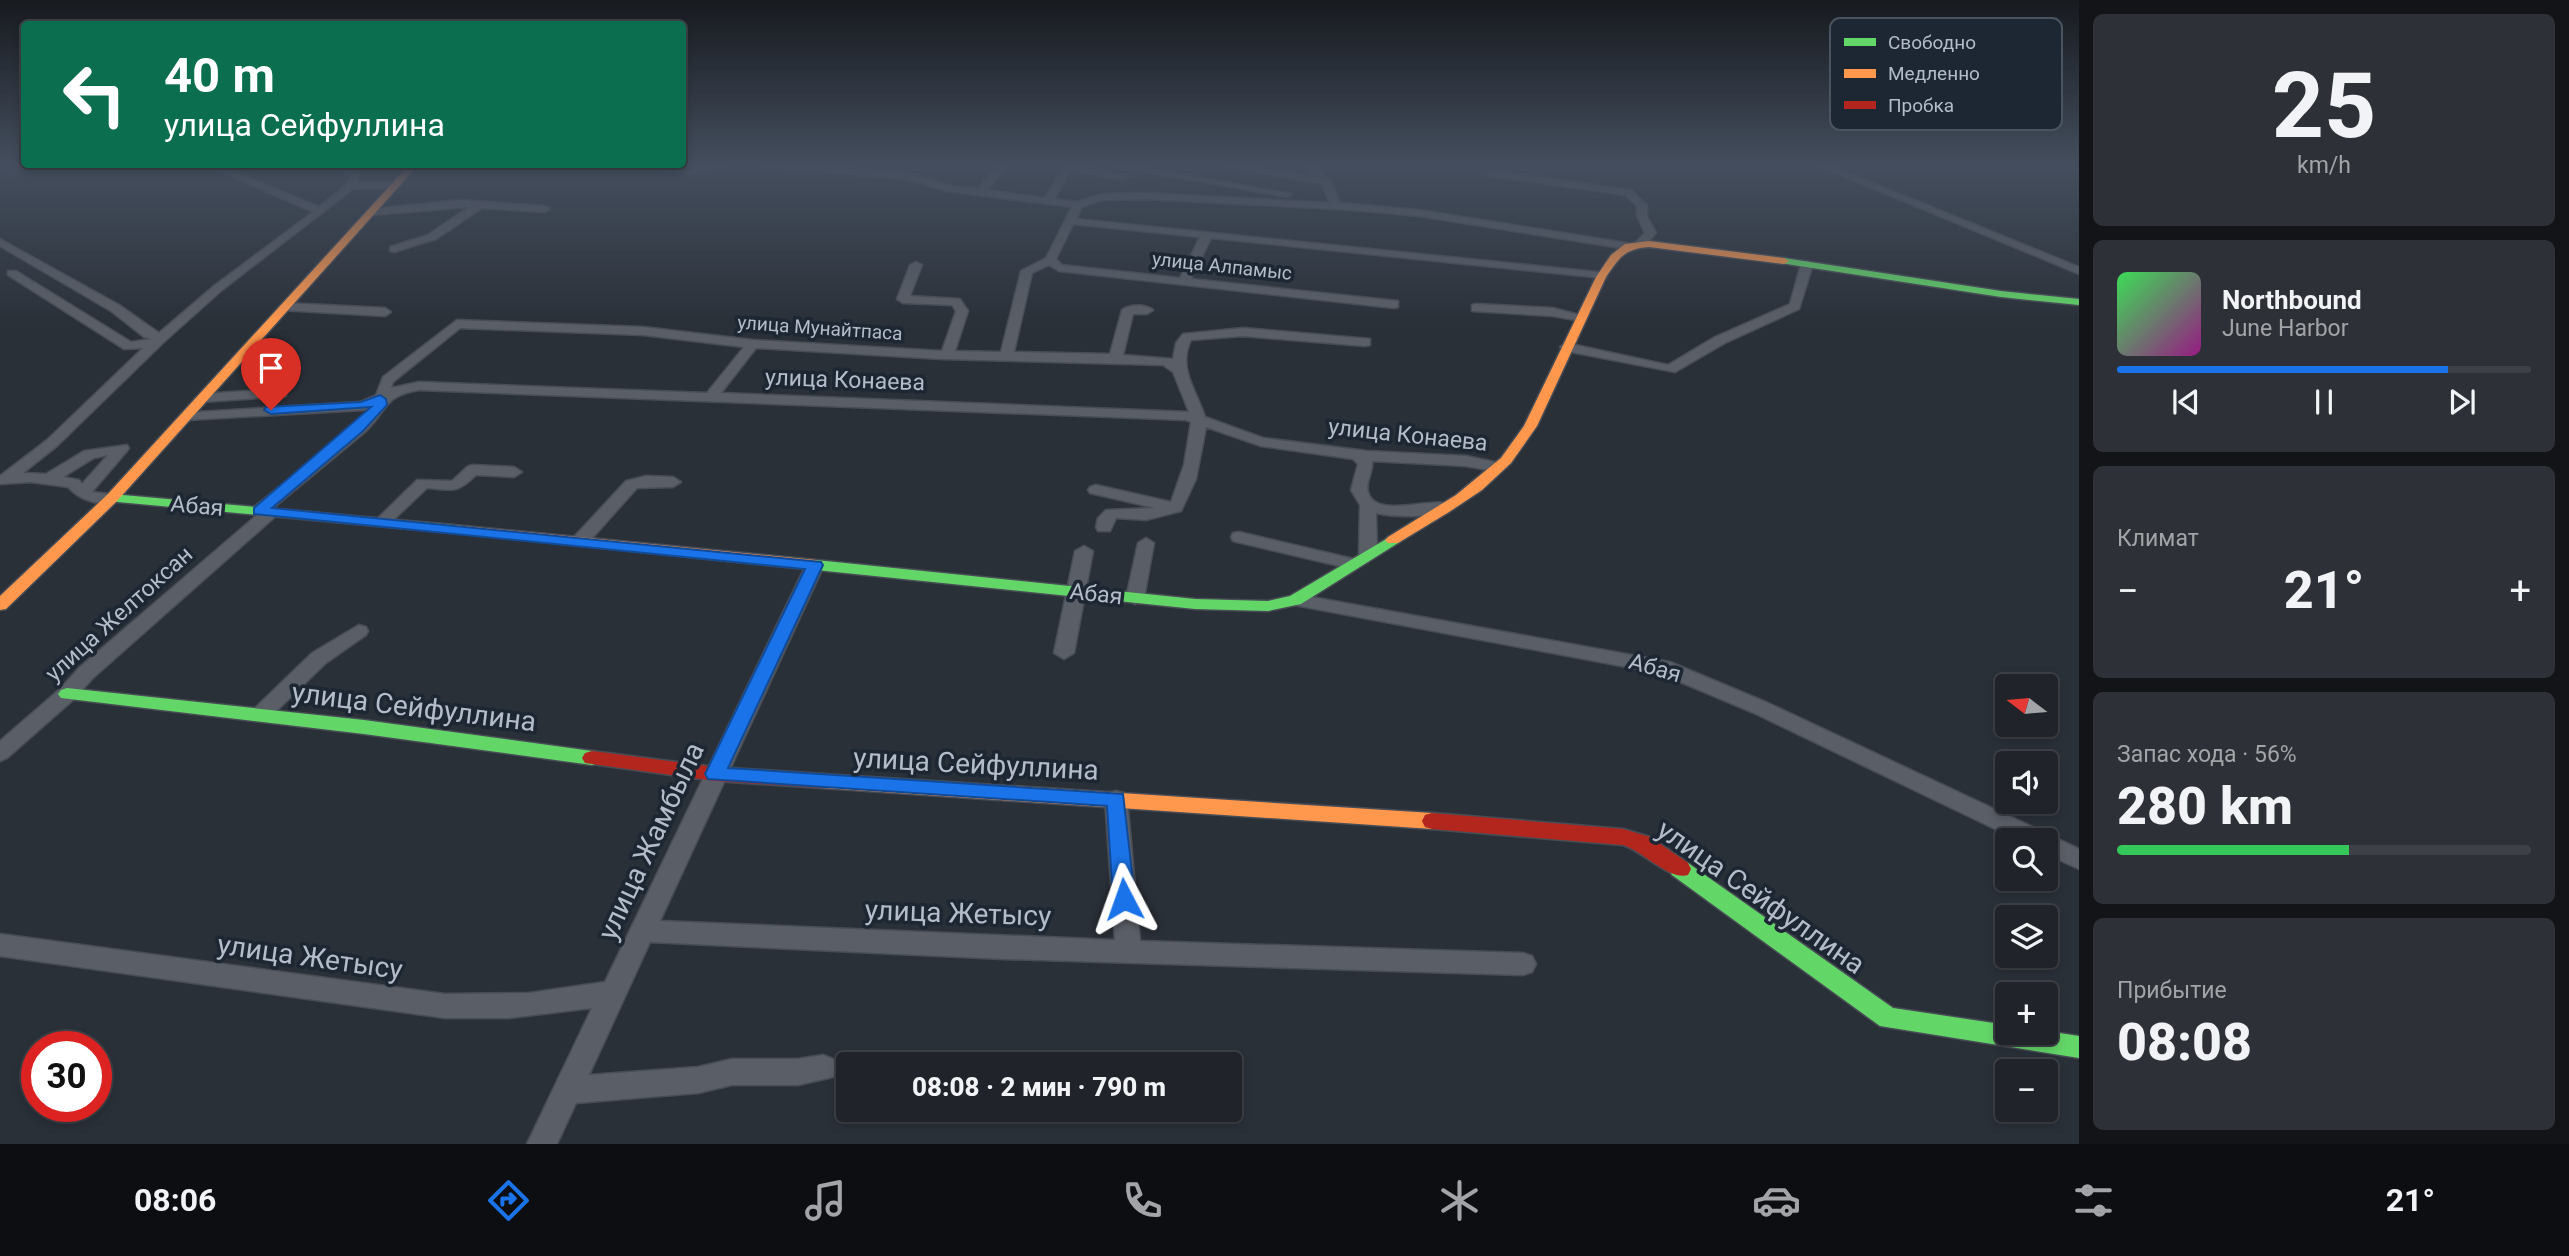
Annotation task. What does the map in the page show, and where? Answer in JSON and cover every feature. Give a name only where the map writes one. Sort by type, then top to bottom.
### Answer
[{"type":"street","points":[[2,480],[52,443],[159,340],[218,288],[312,217]]},
{"type":"street","points":[[0,605],[112,498],[367,217]]},
{"type":"street","points":[[394,249],[432,237],[461,217]]},
{"type":"street","points":[[1006,357],[1027,271],[1050,260],[1072,217]]},
{"type":"street","points":[[1442,217],[1633,246],[1686,247],[2001,294],[2079,302]]},
{"type":"street","points":[[1295,600],[1490,480],[1520,444],[1544,402],[1566,347],[1612,258],[1651,233],[1643,217]]},
{"type":"street","points":[[1950,217],[2079,271]]},
{"type":"street","points":[[1070,221],[1603,275]]},
{"type":"street","points":[[1185,280],[1207,235]]},
{"type":"street","points":[[0,242],[115,308],[159,340]]},
{"type":"street","name":"улица Алпамыс","points":[[1050,260],[1059,268],[1394,304]]},
{"type":"street","points":[[1566,347],[1670,369],[1720,340],[1795,306],[1807,264]]},
{"type":"street","points":[[916,265],[903,299],[956,302],[962,311],[947,355]]},
{"type":"street","points":[[5,272],[129,346],[159,340]]},
{"type":"street","points":[[5,272],[62,278]]},
{"type":"street","points":[[285,306],[385,312]]},
{"type":"street","points":[[1476,308],[1553,312],[1581,317]]},
{"type":"street","points":[[1115,359],[1128,310],[1147,310]]},
{"type":"street","name":"улица Мунайтпаса","points":[[457,324],[643,331],[753,344],[947,355],[1161,360],[1178,369]]},
{"type":"street","name":"улица Желтоксан","points":[[0,753],[67,694],[106,654],[358,429],[380,405],[387,380],[457,324]]},
{"type":"street","points":[[1104,527],[1106,518],[1112,513],[1146,515],[1175,508],[1185,493],[1198,419],[1178,369],[1183,340],[1192,336],[1243,332],[1365,342]]},
{"type":"street","points":[[710,397],[753,344]]},
{"type":"street","name":"улица Конаева","points":[[187,416],[363,406],[401,389],[419,386],[710,397],[1119,413],[1198,419],[1261,442],[1357,454],[1466,461],[1499,467]]},
{"type":"street","points":[[202,398],[281,393]]},
{"type":"street","points":[[48,480],[89,454],[122,448],[82,494]]},
{"type":"street","points":[[1357,454],[1366,463],[1359,488],[1361,498],[1368,504],[1395,511],[1446,507]]},
{"type":"street","points":[[382,522],[423,483],[456,486],[472,470],[514,472]]},
{"type":"street","points":[[2,480],[74,483],[82,494],[92,499],[112,498]]},
{"type":"street","points":[[580,541],[632,484],[646,481],[673,482]]},
{"type":"street","points":[[1096,489],[1175,508]]},
{"type":"street","name":"Абая","points":[[112,498],[580,541],[1135,598],[1244,606],[1295,600],[1663,667],[1761,708],[2014,828]]},
{"type":"street","points":[[1368,504],[1368,554]]},
{"type":"street","points":[[1239,537],[1352,565]]},
{"type":"street","points":[[1135,598],[1146,543]]},
{"type":"street","points":[[1064,653],[1084,551]]},
{"type":"street","name":"улица Жамбыла","points":[[542,1144],[815,565]]},
{"type":"street","points":[[261,715],[318,657],[359,631]]},
{"type":"street","name":"улица Сейфуллина","points":[[67,694],[261,715],[715,774],[1527,827],[1623,837],[1643,843],[1888,1018],[2079,1047]]},
{"type":"street","points":[[1116,799],[1128,950]]},
{"type":"street","points":[[2058,850],[2079,860]]},
{"type":"street","name":"улица Жетысу","points":[[642,931],[990,947],[1523,964]]},
{"type":"street","name":"улица Жетысу","points":[[0,945],[445,1006],[517,1007],[613,992]]},
{"type":"street","points":[[567,1090],[698,1080],[732,1072],[798,1072],[822,1068]]},
{"type":"traffic: fast","points":[[1784,261],[2001,294],[2079,302]]},
{"type":"traffic: fast","points":[[112,498],[453,529]]},
{"type":"traffic: fast","points":[[816,565],[1195,604],[1268,606],[1295,600],[1393,540]]},
{"type":"traffic: fast","points":[[67,694],[364,727],[592,758]]},
{"type":"traffic: fast","points":[[1680,869],[1888,1018],[2079,1047]]},
{"type":"traffic: slow","points":[[0,605],[112,498],[367,217]]},
{"type":"traffic: slow","points":[[1393,540],[1477,487],[1506,461],[1519,445],[1601,277],[1615,257],[1628,246],[1649,244],[1784,261]]},
{"type":"traffic: slow","points":[[453,529],[816,565]]},
{"type":"traffic: slow","points":[[823,781],[1432,821]]},
{"type":"traffic: jam","points":[[592,758],[715,774],[823,781]]},
{"type":"traffic: jam","points":[[1432,821],[1623,837],[1643,843],[1680,869]]},
{"type":"route","points":[[271,410],[363,406],[380,399],[380,405],[358,429],[259,511],[815,565],[715,774],[1116,799],[1124,899]]}]
